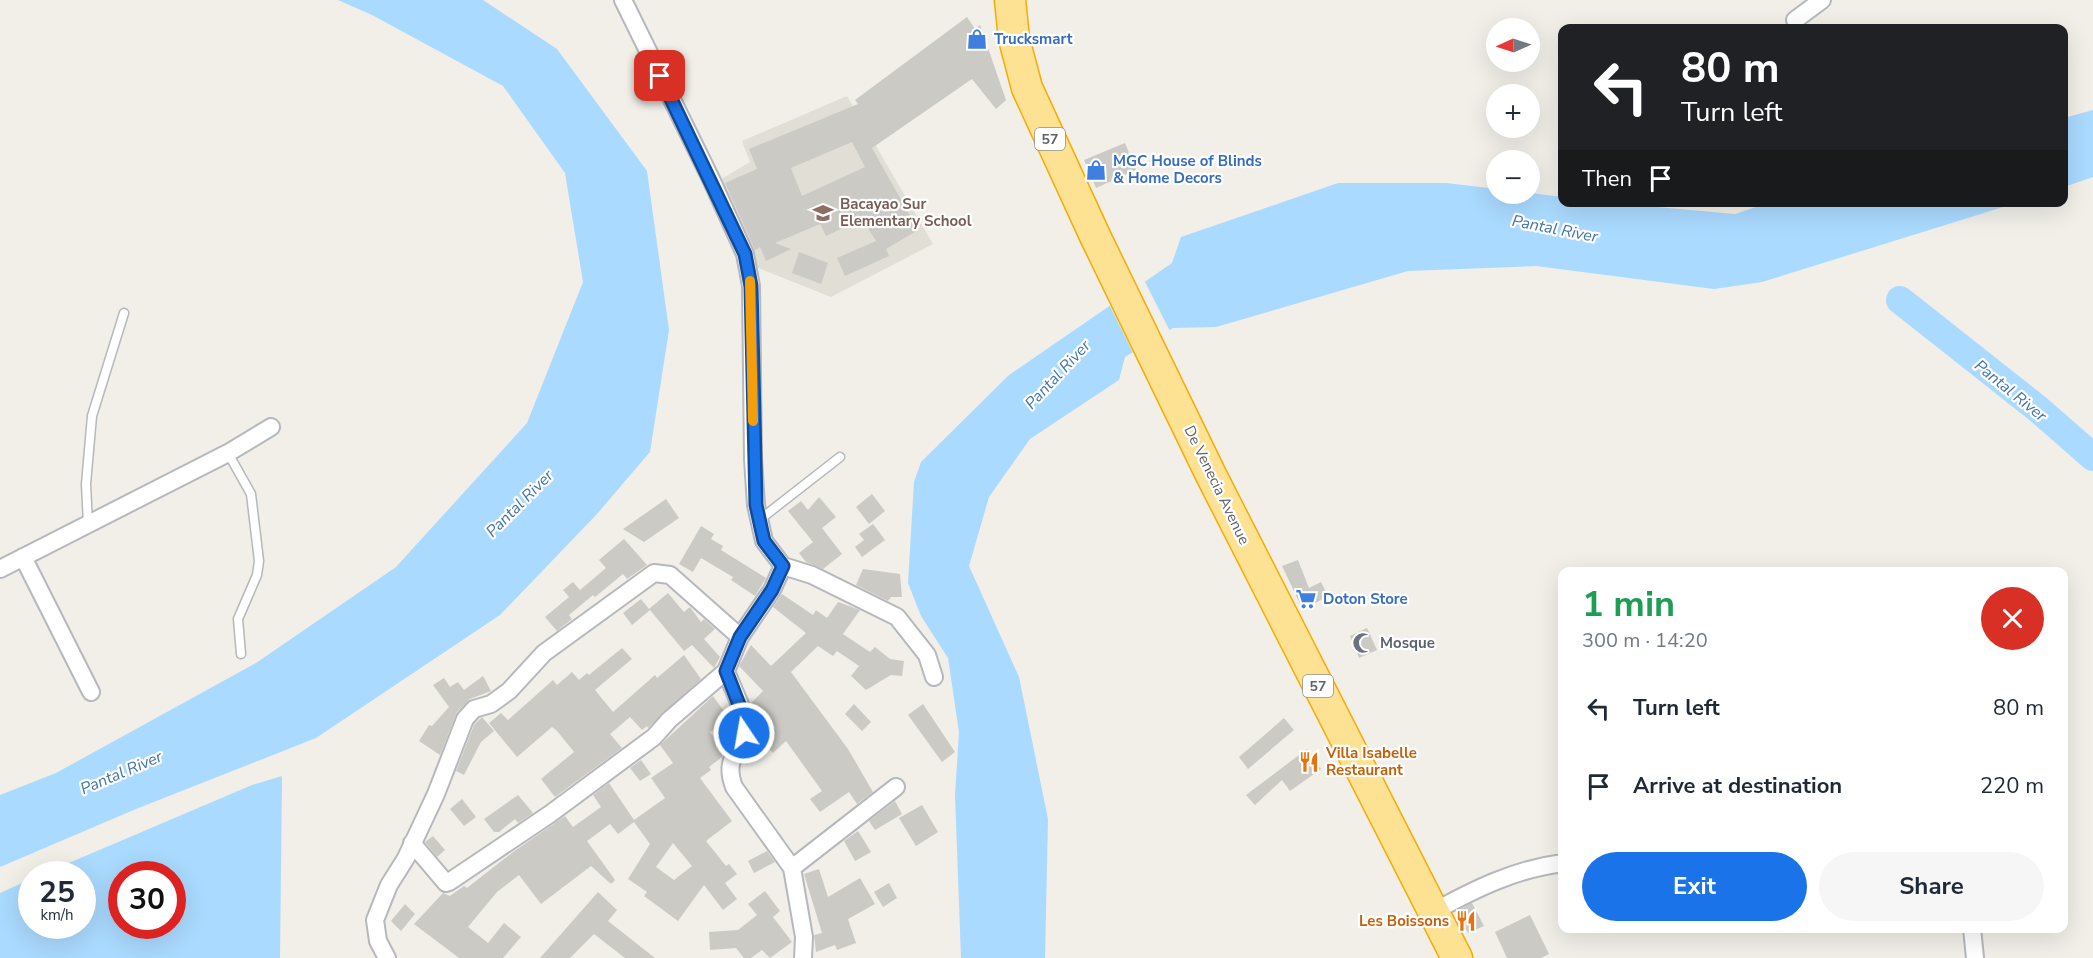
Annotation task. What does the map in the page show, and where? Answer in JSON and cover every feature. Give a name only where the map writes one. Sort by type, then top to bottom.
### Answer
[{"type":"highway","name":"De Venecia Avenue","points":[[1010,0],[1014,39],[1027,88],[1095,236],[1211,475],[1457,958]]},
{"type":"street","points":[[623,0],[745,254],[751,286],[753,459],[758,521],[764,541],[783,566],[812,575],[897,617],[927,655],[934,676]]},
{"type":"street","points":[[1795,20],[1822,0]]},
{"type":"street","points":[[0,569],[228,453],[271,427]]},
{"type":"street","points":[[24,557],[91,692]]},
{"type":"street","points":[[412,843],[446,883],[449,882],[550,814],[654,737],[669,720],[726,671],[740,637],[772,590],[783,566]]},
{"type":"street","points":[[387,958],[378,941],[375,920],[389,885],[436,794],[465,719],[474,709],[491,704],[509,691],[544,653],[654,573],[670,575],[740,637]]},
{"type":"street","points":[[726,671],[745,720],[744,733],[729,764],[729,774],[734,786],[792,868],[804,937],[803,958]]},
{"type":"street","points":[[792,868],[896,787]]},
{"type":"street","points":[[1433,912],[1480,887],[1511,874],[1558,864]]},
{"type":"street","points":[[1972,933],[1975,958]]},
{"type":"lane","points":[[88,524],[86,484],[92,416],[124,313]]},
{"type":"lane","points":[[228,453],[251,494],[259,553],[257,575],[238,619],[242,654]]},
{"type":"lane","points":[[758,521],[840,457]]},
{"type":"shaded area","name":"Bacayao Sur Elementary School","points":[[847,96],[933,244],[831,297],[756,267],[716,182],[750,162],[742,141]]},
{"type":"water","points":[[338,0],[483,0],[557,49],[647,171],[669,330],[650,452],[597,514],[500,615],[316,738],[136,809],[0,867],[0,795],[56,773],[256,663],[396,567],[527,423],[583,282],[565,173],[503,86],[372,15]]},
{"type":"water","points":[[2093,110],[2093,177],[2068,186],[2068,117]]},
{"type":"water","points":[[1338,183],[1446,183],[1486,188],[1486,204],[1540,204],[1540,194],[1558,196],[1558,207],[1657,207],[1735,214],[1756,207],[2003,207],[1762,282],[1714,289],[1536,266],[1408,271],[1216,327],[1173,328],[1125,357],[1119,380],[1030,439],[989,497],[969,566],[1019,677],[1048,819],[1045,958],[961,958],[955,795],[959,732],[948,658],[921,616],[908,583],[914,482],[921,462],[1009,375],[1172,263],[1181,237]]},
{"type":"water","points":[[282,776],[280,958],[0,958],[0,893],[18,885],[18,939],[96,939],[96,861],[74,861],[252,785]]},
{"type":"pier","points":[[1144,280],[1171,333],[1134,355],[1109,304]]},
{"type":"building","points":[[967,17],[975,29],[980,25],[1006,100],[996,109],[972,79],[872,148],[918,230],[886,249],[889,256],[845,276],[837,258],[876,241],[862,219],[826,236],[820,224],[775,243],[791,249],[766,261],[760,247],[755,250],[725,183],[757,169],[749,149],[858,104],[855,100]],"holes":[[[852,142],[865,167],[802,196],[791,168]]]},
{"type":"building","points":[[1125,143],[1136,170],[1096,188],[1084,160]]},
{"type":"building","points":[[799,252],[828,263],[821,284],[792,273]]},
{"type":"building","points":[[872,494],[885,511],[869,524],[856,507]]},
{"type":"building","points":[[819,497],[836,517],[822,528],[842,554],[823,569],[806,562],[799,553],[813,542],[788,511],[801,501],[808,510]]},
{"type":"building","points":[[666,499],[679,518],[644,542],[623,529]]},
{"type":"building","points":[[873,524],[885,540],[862,557],[855,547],[864,540],[859,534]]},
{"type":"building","points":[[701,526],[714,534],[711,539],[723,546],[721,550],[766,578],[755,596],[731,580],[733,577],[701,558],[693,572],[679,564]]},
{"type":"building","points":[[624,539],[647,565],[627,579],[623,574],[595,597],[593,595],[569,615],[572,619],[557,631],[545,617],[569,597],[563,590],[573,582],[580,590],[606,568],[599,560]]},
{"type":"building","points":[[1298,560],[1309,588],[1321,582],[1328,596],[1303,610],[1282,566]]},
{"type":"building","points":[[863,569],[900,574],[902,597],[891,597],[888,601],[856,585]]},
{"type":"building","points":[[668,593],[684,612],[690,607],[701,622],[704,619],[715,629],[704,639],[720,657],[714,668],[692,645],[684,651],[650,610],[632,625],[623,613],[641,599],[649,609]]},
{"type":"building","points":[[782,594],[813,615],[816,610],[827,618],[838,602],[860,610],[843,634],[870,652],[875,647],[890,659],[904,661],[902,676],[891,675],[866,690],[851,676],[859,666],[837,651],[833,656],[818,646],[791,672],[848,749],[873,792],[857,804],[849,792],[820,812],[810,799],[822,791],[786,741],[773,753],[760,739],[771,728],[751,703],[763,691],[739,666],[751,645],[771,666],[806,633],[773,607]]},
{"type":"building","name":"Mosque","points":[[1367,628],[1377,650],[1359,658],[1350,636]]},
{"type":"building","points":[[622,648],[632,659],[595,690],[613,712],[655,675],[657,678],[684,655],[701,679],[648,728],[647,726],[642,730],[630,717],[610,734],[622,748],[555,797],[541,779],[574,752],[557,731],[552,727],[517,757],[489,723],[501,713],[508,720],[553,680],[557,685],[572,672],[579,680],[587,673],[589,675]]},
{"type":"building","points":[[483,676],[491,691],[470,699],[457,712],[440,755],[419,741],[429,725],[432,726],[449,707],[433,685],[444,678],[450,687],[458,682],[464,690]]},
{"type":"building","points":[[713,696],[729,718],[710,732],[724,752],[722,757],[709,767],[711,770],[700,778],[732,821],[706,841],[726,866],[729,864],[737,874],[725,883],[737,899],[723,910],[704,885],[678,921],[644,896],[647,892],[628,879],[650,844],[634,822],[618,834],[610,824],[587,841],[615,880],[611,884],[591,866],[541,904],[519,875],[497,892],[468,927],[488,943],[504,923],[521,937],[503,958],[459,958],[414,924],[443,893],[450,896],[464,886],[467,888],[565,816],[573,827],[601,807],[593,795],[609,783],[634,820],[665,798],[651,778],[673,763],[660,745]],"holes":[[[673,843],[692,866],[674,880],[656,867]]]},
{"type":"building","points":[[854,704],[871,722],[862,731],[845,714]]},
{"type":"building","points":[[923,704],[955,752],[942,762],[908,715]]},
{"type":"building","points":[[482,717],[494,731],[481,742],[464,775],[456,771],[474,725]]},
{"type":"building","points":[[1284,718],[1294,730],[1248,769],[1239,757]]},
{"type":"building","points":[[1307,749],[1321,769],[1290,791],[1282,780],[1255,805],[1246,795]]},
{"type":"building","points":[[641,760],[651,774],[640,781],[630,768]]},
{"type":"building","points":[[518,795],[533,813],[518,823],[515,819],[499,832],[494,832],[484,819]]},
{"type":"building","points":[[462,799],[476,817],[464,826],[450,809]]},
{"type":"building","points":[[895,801],[902,814],[875,830],[869,821]]},
{"type":"building","points":[[922,805],[938,832],[916,846],[899,818]]},
{"type":"building","points":[[858,831],[871,852],[855,861],[844,841]]},
{"type":"building","points":[[433,836],[445,850],[437,857],[425,842]]},
{"type":"building","points":[[767,851],[775,862],[754,873],[748,861]]},
{"type":"building","points":[[819,869],[828,897],[860,878],[875,904],[848,919],[856,943],[837,950],[835,945],[816,952],[814,935],[822,933],[804,874]]},
{"type":"building","points":[[889,883],[897,898],[883,907],[874,892]]},
{"type":"building","points":[[765,891],[780,911],[773,917],[792,942],[770,958],[762,950],[751,958],[744,958],[736,948],[710,950],[709,932],[738,930],[757,915],[748,904]]},
{"type":"building","points":[[598,892],[617,910],[608,921],[655,958],[625,958],[594,934],[570,958],[540,958]]},
{"type":"building","points":[[1472,903],[1484,926],[1468,933],[1457,911]]},
{"type":"building","points":[[405,904],[415,914],[401,931],[391,921]]},
{"type":"building","points":[[1530,915],[1549,954],[1541,958],[1507,958],[1495,932]]},
{"type":"waterway","name":"Pantal River","points":[[1900,300],[2038,409],[2093,457]]},
{"type":"slow traffic","points":[[750,281],[753,421]]},
{"type":"place","name":"Trucksmart","points":[[977,39]]},
{"type":"place","name":"MGC House of Blinds & Home Decors","points":[[1096,170]]},
{"type":"place","name":"Bacayao Sur Elementary School","points":[[823,213]]},
{"type":"place","name":"Doton Store","points":[[1306,599]]},
{"type":"place","name":"Mosque","points":[[1363,643]]},
{"type":"place","name":"Villa Isabelle Restaurant","points":[[1309,762]]},
{"type":"place","name":"Les Boissons","points":[[1466,921]]},
{"type":"route","points":[[660,76],[745,254],[751,286],[753,459],[756,505],[764,541],[783,566],[772,590],[740,637],[726,671],[745,720],[744,733]]}]
